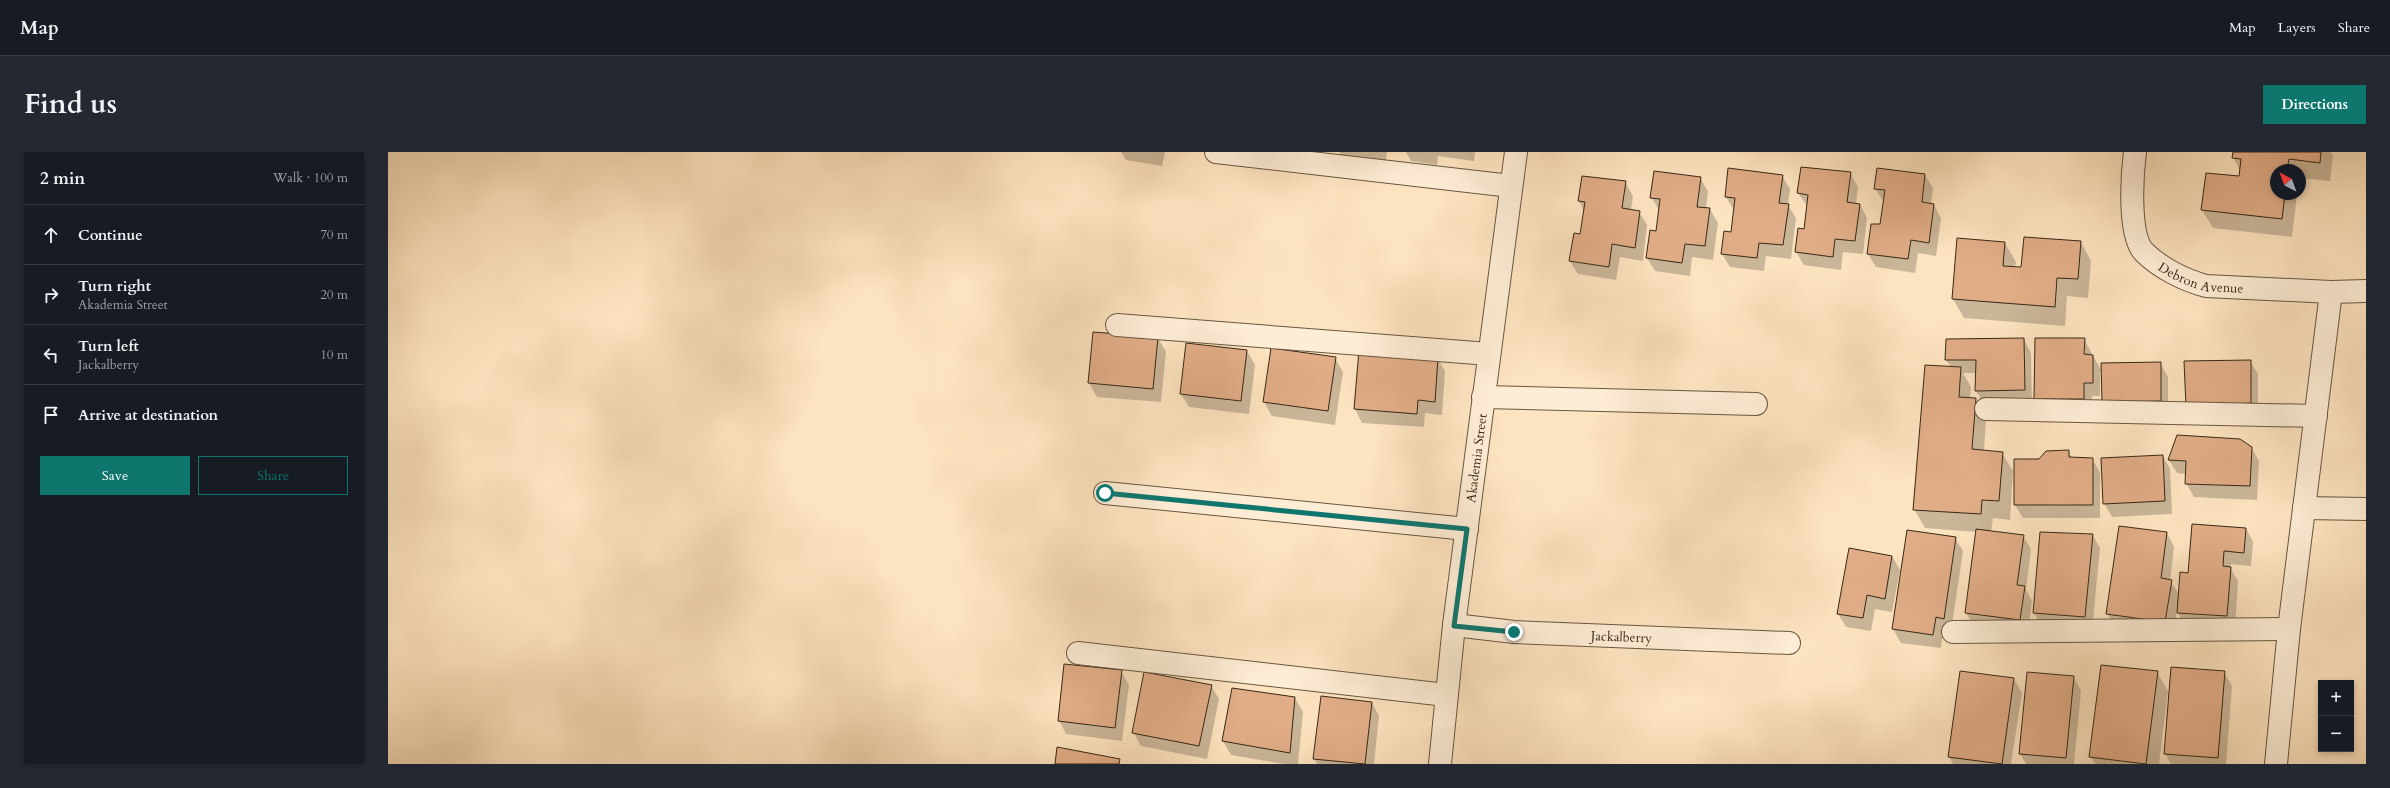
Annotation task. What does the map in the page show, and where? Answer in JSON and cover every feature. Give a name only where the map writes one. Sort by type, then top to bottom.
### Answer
[{"type":"street","points":[[1216,152],[1511,186]]},
{"type":"street","name":"Akademia Street","points":[[1440,764],[1454,626],[1516,152]]},
{"type":"street","name":"Debron Avenue","points":[[2135,152],[2132,175],[2133,221],[2143,251],[2166,268],[2186,280],[2206,286],[2331,292],[2366,291]]},
{"type":"street","points":[[2276,764],[2289,629],[2331,292]]},
{"type":"street","points":[[1118,325],[1490,354]]},
{"type":"street","points":[[1483,397],[1549,400],[1756,404]]},
{"type":"street","points":[[1986,409],[2316,416]]},
{"type":"street","points":[[1105,493],[1467,529]]},
{"type":"street","points":[[2304,508],[2366,509]]},
{"type":"street","name":"Jackalberry","points":[[1454,626],[1514,632],[1789,643]]},
{"type":"street","points":[[1953,632],[2289,629]]},
{"type":"street","points":[[1078,652],[1446,695]]},
{"type":"building","points":[[2233,152],[2321,152],[2320,163],[2289,159],[2288,164],[2270,164],[2270,200],[2284,200],[2282,219],[2201,210],[2206,173],[2239,176],[2241,159],[2232,158]]},
{"type":"building","points":[[1801,167],[1851,172],[1847,202],[1860,204],[1855,241],[1835,239],[1833,257],[1795,252],[1798,228],[1804,229],[1808,195],[1797,193]]},
{"type":"building","points":[[1728,168],[1783,175],[1779,203],[1789,204],[1783,245],[1759,243],[1757,258],[1721,254],[1724,231],[1731,232],[1735,198],[1725,197]]},
{"type":"building","points":[[1877,168],[1925,174],[1922,202],[1934,204],[1929,243],[1911,240],[1908,259],[1867,254],[1871,224],[1880,224],[1885,190],[1874,189]]},
{"type":"building","points":[[1654,171],[1701,177],[1697,207],[1710,208],[1705,246],[1685,244],[1682,263],[1646,258],[1650,230],[1656,231],[1660,199],[1650,198]]},
{"type":"building","points":[[1582,176],[1626,181],[1622,208],[1640,211],[1635,248],[1612,244],[1609,267],[1569,261],[1574,233],[1580,234],[1585,202],[1578,201]]},
{"type":"building","points":[[2024,237],[2081,241],[2078,279],[2057,278],[2055,307],[1952,299],[1957,238],[2005,242],[2003,266],[2021,267]]},
{"type":"building","points":[[1093,332],[1158,337],[1153,389],[1088,383]]},
{"type":"building","points":[[2024,338],[2025,390],[1975,391],[1976,360],[1945,360],[1946,339]]},
{"type":"building","points":[[2035,338],[2085,338],[2084,354],[2093,355],[2093,383],[2084,383],[2084,399],[2034,399]]},
{"type":"building","points":[[1186,343],[1247,350],[1241,401],[1180,394]]},
{"type":"building","points":[[1271,348],[1336,357],[1328,411],[1263,402]]},
{"type":"building","points":[[1359,350],[1438,357],[1435,402],[1418,400],[1417,414],[1354,409]]},
{"type":"building","points":[[2251,360],[2251,403],[2186,407],[2184,361]]},
{"type":"building","points":[[2161,362],[2161,401],[2102,402],[2101,363]]},
{"type":"building","points":[[1925,365],[1961,367],[1959,397],[1976,398],[1972,449],[2003,452],[1999,501],[1982,500],[1981,514],[1913,510]]},
{"type":"building","points":[[2177,435],[2240,439],[2252,447],[2250,486],[2185,484],[2186,461],[2168,460]]},
{"type":"building","points":[[2069,450],[2069,457],[2093,458],[2093,505],[2014,505],[2014,459],[2039,459],[2046,451]]},
{"type":"building","points":[[2163,455],[2165,501],[2103,504],[2101,458]]},
{"type":"building","points":[[2192,524],[2246,528],[2244,553],[2224,551],[2223,566],[2231,567],[2227,616],[2177,613],[2180,572],[2188,573]]},
{"type":"building","points":[[2119,526],[2167,532],[2161,578],[2172,580],[2165,622],[2106,614]]},
{"type":"building","points":[[1976,529],[2024,535],[2017,585],[2025,586],[2020,620],[1965,613]]},
{"type":"building","points":[[1907,530],[1956,537],[1944,619],[1936,617],[1933,635],[1892,629]]},
{"type":"building","points":[[2040,532],[2093,534],[2085,617],[2033,613]]},
{"type":"building","points":[[1849,548],[1892,556],[1885,599],[1867,595],[1863,618],[1837,614]]},
{"type":"building","points":[[1064,664],[1122,670],[1115,728],[1058,721]]},
{"type":"building","points":[[2101,665],[2158,671],[2146,764],[2089,757]]},
{"type":"building","points":[[2171,667],[2225,671],[2218,758],[2164,754]]},
{"type":"building","points":[[1960,671],[2014,678],[2002,764],[1948,757]]},
{"type":"building","points":[[1144,672],[1212,685],[1199,746],[1132,733]]},
{"type":"building","points":[[2027,672],[2074,676],[2066,758],[2019,754]]},
{"type":"building","points":[[1232,688],[1295,697],[1290,753],[1222,741]]},
{"type":"building","points":[[1321,696],[1372,702],[1365,764],[1313,759]]},
{"type":"building","points":[[1057,747],[1120,759],[1119,764],[1055,764]]},
{"type":"route","points":[[1105,493],[1467,529],[1454,626],[1514,632]]}]
